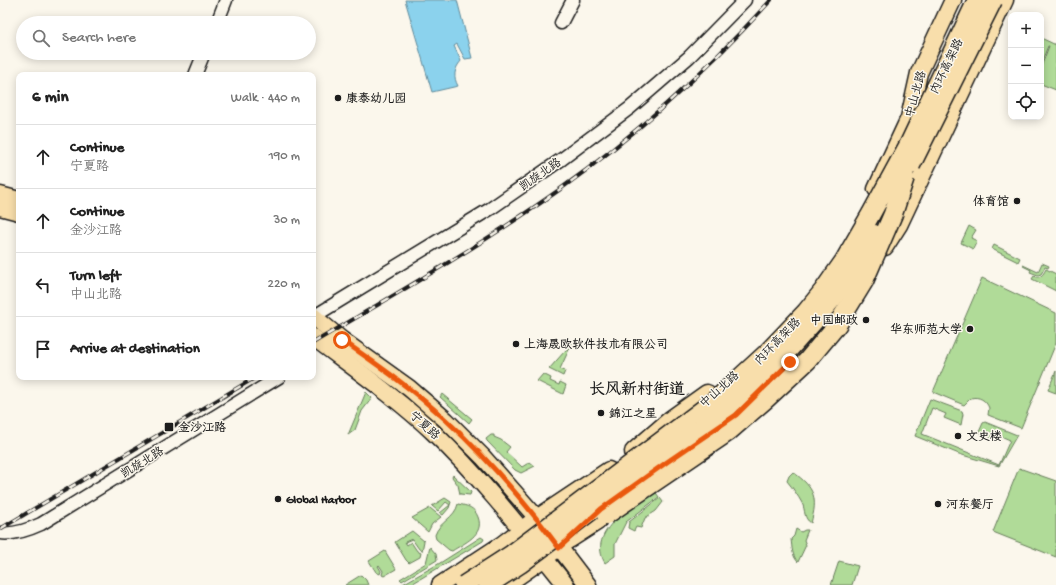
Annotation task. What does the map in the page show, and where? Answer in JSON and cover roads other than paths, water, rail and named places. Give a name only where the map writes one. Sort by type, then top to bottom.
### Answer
[{"type":"highway","points":[[634,452],[672,419],[707,394],[794,308],[821,276],[844,240],[933,82],[977,0]]},
{"type":"highway","name":"内环高架路","points":[[464,585],[512,554],[717,399],[766,354],[806,312],[844,261],[872,214],[909,144],[977,0]]},
{"type":"highway","name":"内环高架路","points":[[488,585],[727,409],[776,364],[815,320],[855,268],[905,177],[995,0]]},
{"type":"highway","points":[[564,544],[728,432],[807,361],[837,324],[864,281],[893,214],[905,177]]},
{"type":"main road","name":"中山北路","points":[[440,585],[501,545],[537,518],[587,486],[712,397],[790,321],[818,288],[867,208],[909,118],[919,74],[953,0]]},
{"type":"main road","points":[[909,118],[964,0]]},
{"type":"main road","points":[[506,585],[564,544],[601,509],[736,415],[790,362],[822,325],[856,278],[888,219],[995,0]]},
{"type":"main road","points":[[790,362],[823,343],[859,294],[899,224],[1005,0]]},
{"type":"main road","points":[[0,195],[16,199]]},
{"type":"main road","points":[[0,206],[16,211]]},
{"type":"main road","name":"宁夏路","points":[[316,319],[409,388],[446,420],[482,457],[537,518]]},
{"type":"main road","name":"宁夏路","points":[[316,338],[434,432],[469,468],[522,529]]},
{"type":"main road","points":[[537,518],[564,544],[588,585]]},
{"type":"main road","points":[[522,529],[566,585]]},
{"type":"street","points":[[220,16],[226,0]]},
{"type":"street","points":[[561,23],[572,0]]},
{"type":"street","name":"凯旋北路","points":[[316,315],[490,210],[562,159],[630,108],[689,56],[745,0]]},
{"type":"street","points":[[196,72],[201,60]]},
{"type":"street","name":"凯旋北路","points":[[0,533],[8,534],[28,530],[41,524],[274,380]]},
{"type":"water","points":[[405,0],[457,0],[472,58],[465,59],[457,44],[454,46],[461,61],[455,73],[455,79],[458,86],[432,92]]},
{"type":"railway","points":[[316,341],[499,231],[588,169],[670,101],[722,51],[771,0]]},
{"type":"railway","points":[[0,529],[251,380]]},
{"type":"place","name":"康泰幼儿园","points":[[338,98]]},
{"type":"place","name":"体育馆","points":[[1017,201]]},
{"type":"place","name":"中国邮政","points":[[866,320]]},
{"type":"place","name":"华东师范大学","points":[[970,329]]},
{"type":"place","name":"上海晟欧软件技术有限公司","points":[[516,344]]},
{"type":"place","name":"錦江之星","points":[[601,413]]},
{"type":"place","name":"金沙江路","points":[[169,427]]},
{"type":"place","name":"文史楼","points":[[958,436]]},
{"type":"place","name":"Global Harbor","points":[[278,499]]},
{"type":"place","name":"河东餐厅","points":[[938,504]]},
{"type":"district","name":"长风新村街道","points":[[637,388]]}]
